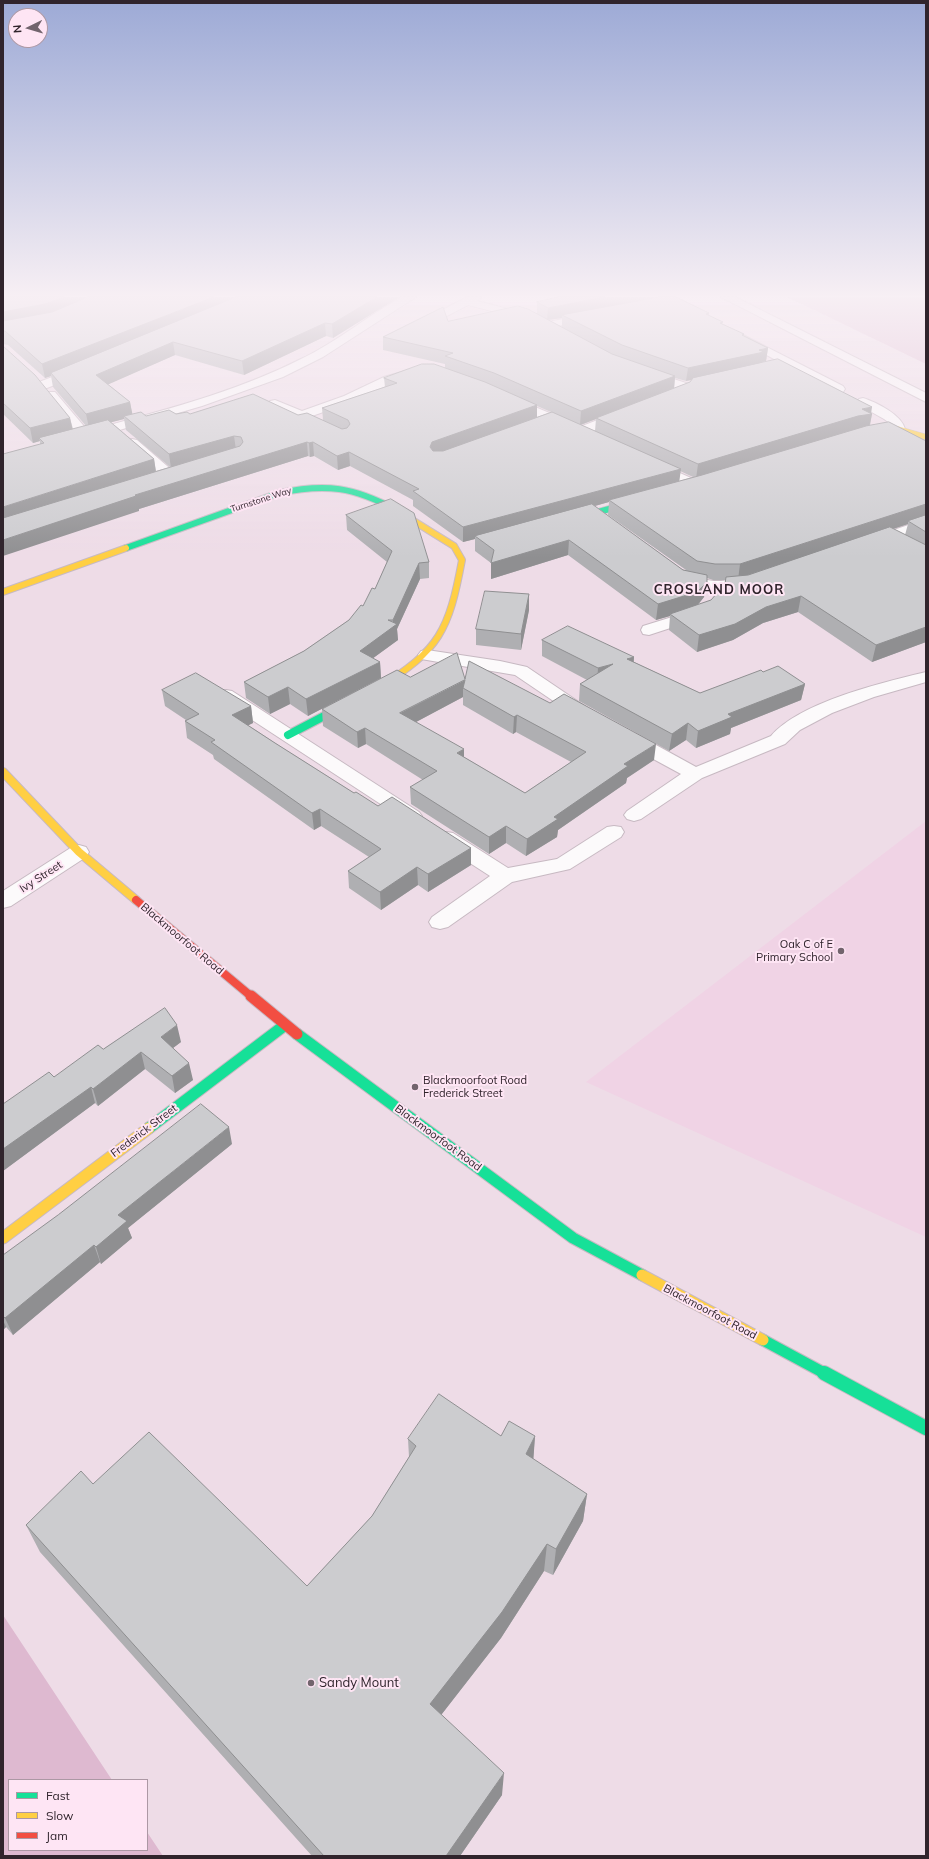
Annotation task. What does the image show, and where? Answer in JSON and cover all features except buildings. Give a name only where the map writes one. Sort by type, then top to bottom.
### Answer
[{"type":"street","points":[[45,384],[42,385],[85,435]]},
{"type":"street","points":[[70,439],[195,406],[253,384]]},
{"type":"street","points":[[301,416],[348,399],[380,384]]},
{"type":"street","points":[[655,402],[684,391],[690,387],[679,384]]},
{"type":"street","points":[[829,384],[839,389]]},
{"type":"street","points":[[898,384],[926,398]]},
{"type":"street","points":[[496,394],[593,438]]},
{"type":"street","points":[[863,402],[888,416],[897,423],[898,429]]},
{"type":"street","points":[[275,404],[322,427]]},
{"type":"street","points":[[579,432],[634,410]]},
{"type":"street","points":[[532,427],[553,419]]},
{"type":"street","points":[[113,427],[169,474]]},
{"type":"street","points":[[861,435],[898,429],[926,437]]},
{"type":"street","points":[[640,459],[699,484]]},
{"type":"street","points":[[154,480],[184,470]]},
{"type":"street","points":[[680,489],[699,484]]},
{"type":"street","name":"Turnstone Way","points":[[3,592],[280,493],[313,487],[347,488],[361,493],[394,510],[461,549],[462,560],[447,625],[442,637],[427,655],[410,669],[369,693]]},
{"type":"street","points":[[564,521],[645,499]]},
{"type":"street","points":[[594,513],[607,522]]},
{"type":"street","points":[[859,546],[926,523]]},
{"type":"street","points":[[889,536],[908,547]]},
{"type":"street","points":[[669,567],[688,581],[697,584],[714,586],[739,586],[769,576]]},
{"type":"street","points":[[649,630],[702,612],[714,599],[714,586]]},
{"type":"street","points":[[427,655],[500,666],[521,671],[565,702],[695,774]]},
{"type":"street","points":[[634,815],[695,774],[778,740],[786,730],[832,706],[873,690],[926,677]]},
{"type":"street","points":[[224,694],[505,876]]},
{"type":"street","points":[[288,735],[356,700]]},
{"type":"street","name":"Blackmoorfoot Road","points":[[3,772],[79,852],[285,1025],[573,1238],[926,1428]]},
{"type":"street","points":[[440,922],[505,876],[563,864],[614,832]]},
{"type":"street","name":"Ivy Street","points":[[3,901],[79,852]]},
{"type":"street","name":"Frederick Street","points":[[3,1238],[285,1025]]},
{"type":"shaded area","name":"Oak C of E Primary School","points":[[926,821],[926,1237],[586,1082]]},
{"type":"shaded area","points":[[3,1615],[111,1779],[8,1779],[8,1851],[148,1851],[148,1834],[163,1856],[3,1856]]},
{"type":"traffic: fast","points":[[126,548],[279,493],[296,489],[312,487],[340,488],[367,496],[396,510]]},
{"type":"traffic: fast","points":[[573,519],[638,501]]},
{"type":"traffic: fast","points":[[288,735],[349,703]]},
{"type":"traffic: fast","points":[[149,1128],[285,1025]]},
{"type":"traffic: fast","points":[[297,1034],[573,1238],[642,1275]]},
{"type":"traffic: fast","points":[[763,1340],[926,1428]]},
{"type":"traffic: slow","points":[[872,432],[898,429],[926,437]]},
{"type":"traffic: slow","points":[[378,688],[416,663],[439,637],[447,622],[453,604],[462,560],[454,546],[396,510]]},
{"type":"traffic: slow","points":[[3,592],[126,548]]},
{"type":"traffic: slow","points":[[3,772],[79,852],[136,900]]},
{"type":"traffic: slow","points":[[3,1238],[149,1128]]},
{"type":"traffic: slow","points":[[642,1275],[763,1340]]},
{"type":"traffic: jam","points":[[136,900],[297,1034]]},
{"type":"place","name":"Oak C of E Primary School","points":[[841,951]]},
{"type":"place","name":"Blackmoorfoot Road Frederick Street","points":[[415,1087]]},
{"type":"place","name":"Sandy Mount","points":[[311,1683]]},
{"type":"district","name":"CROSLAND MOOR","points":[[719,590]]}]
